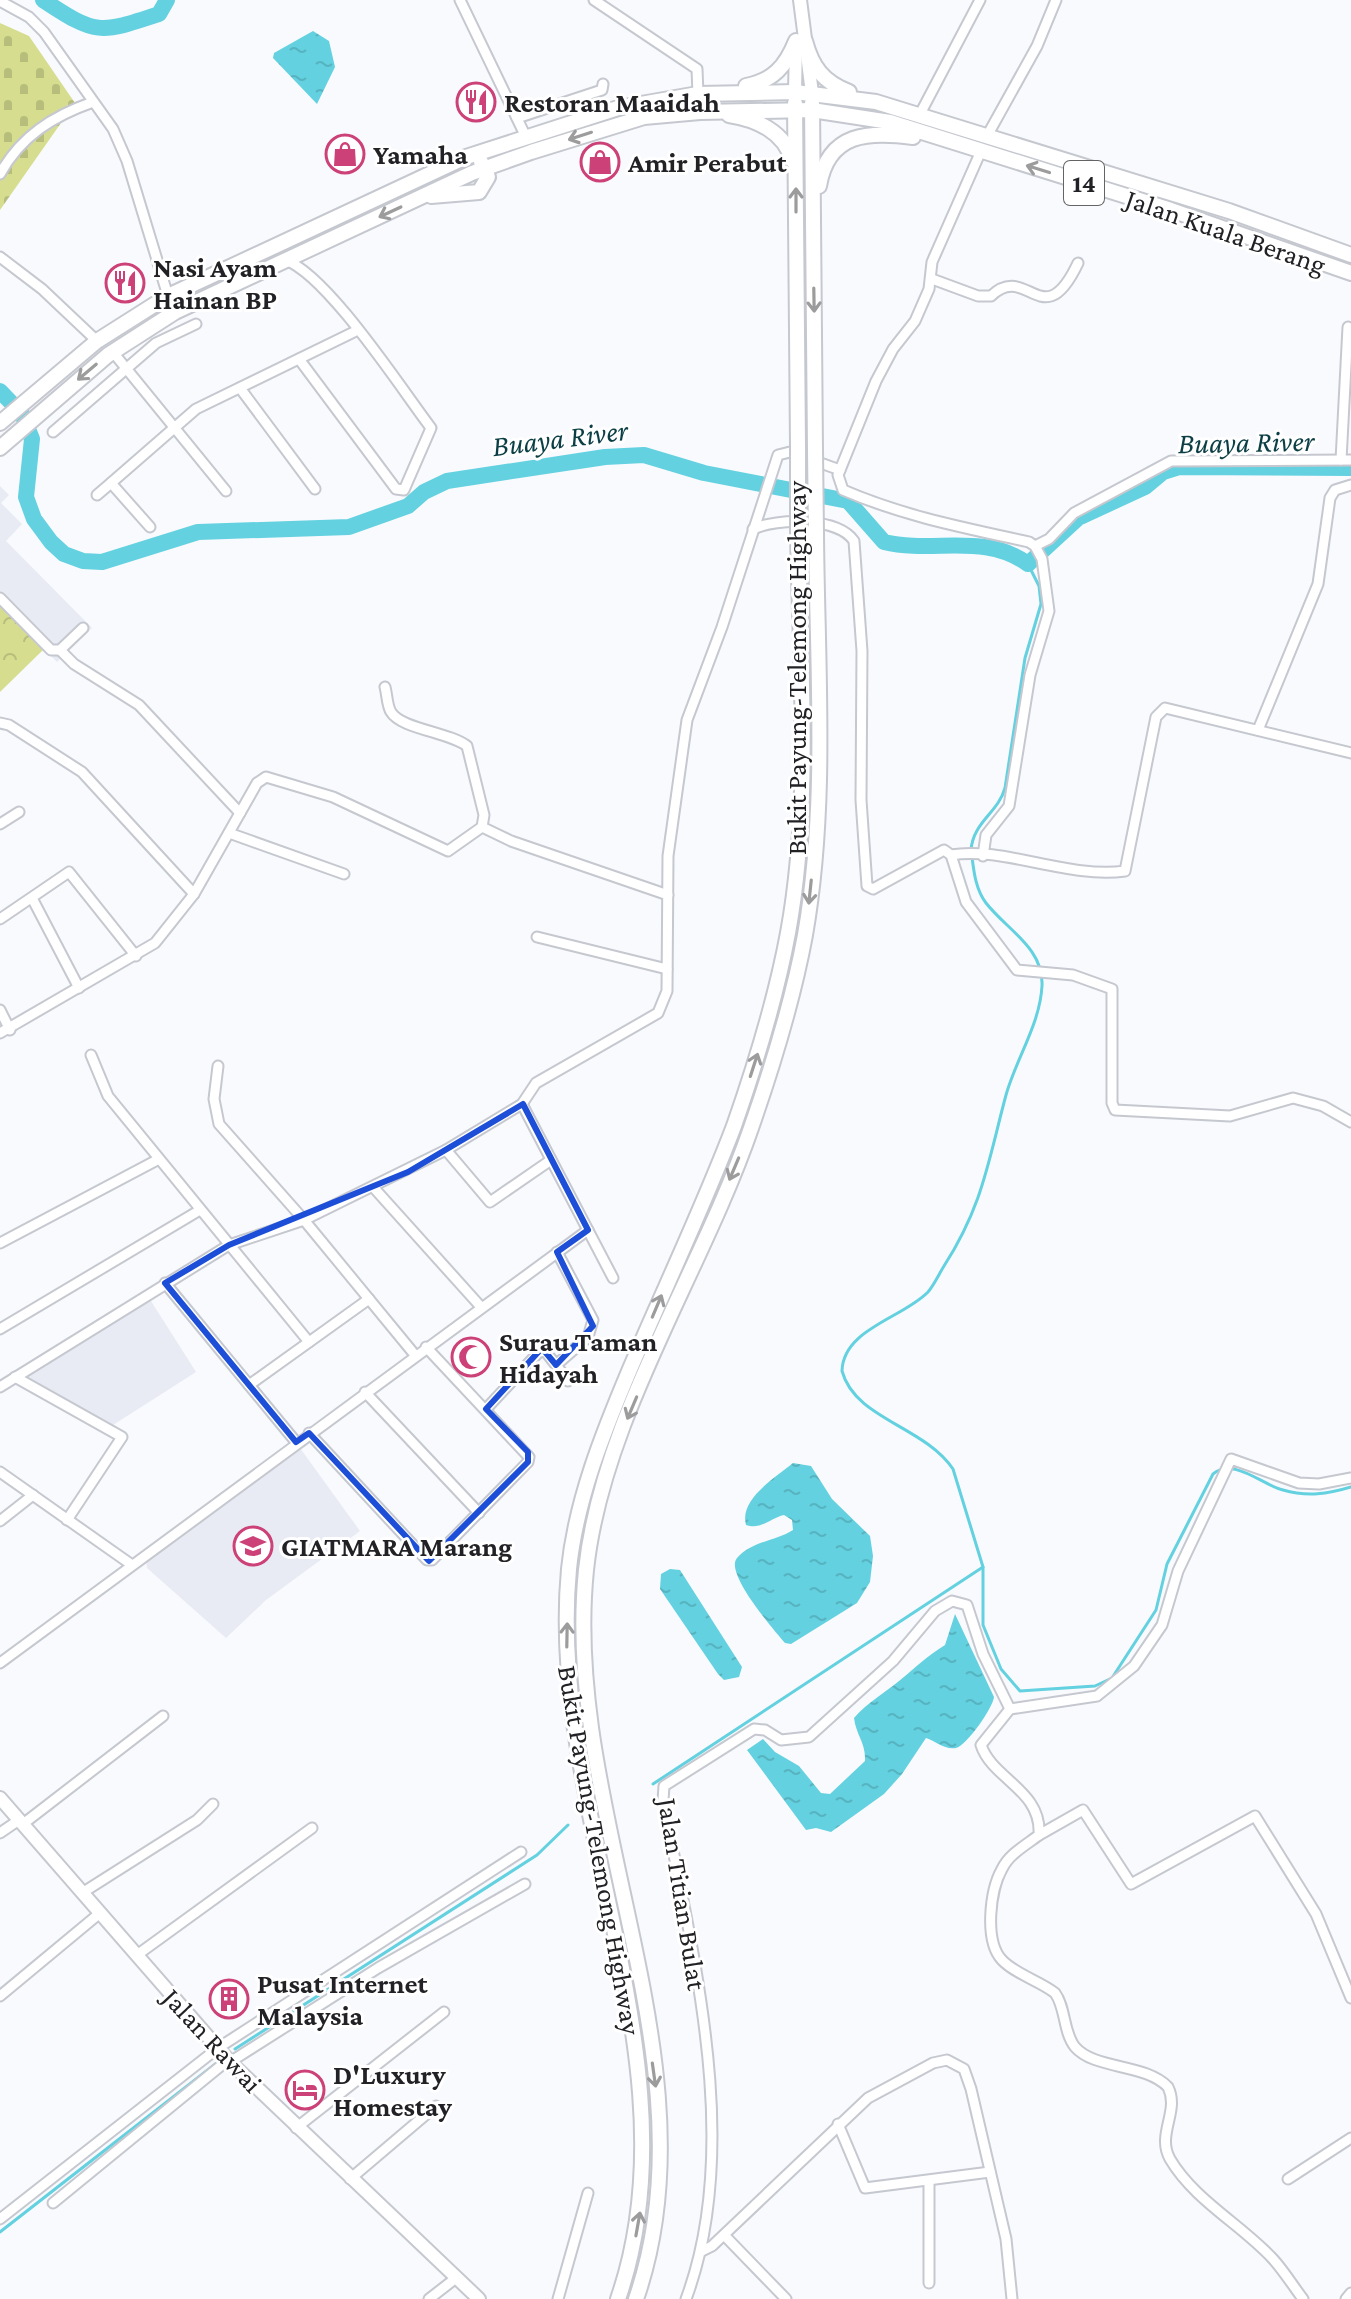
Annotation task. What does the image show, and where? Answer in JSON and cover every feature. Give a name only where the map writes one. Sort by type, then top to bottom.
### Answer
[{"type":"highway","points":[[698,94],[759,83],[772,77],[801,41],[825,79],[876,102]]},
{"type":"highway","name":"Jalan Kuala Berang","points":[[0,423],[97,341],[168,296],[466,157],[550,127],[646,101],[698,94],[795,92],[876,102],[1229,211],[1351,255]]},
{"type":"highway","name":"Bukit Payung-Telemong Highway","points":[[618,2299],[631,2261],[641,2203],[644,2122],[571,1705],[566,1644],[569,1568],[578,1515],[608,1420],[733,1128],[764,1032],[788,931],[801,784],[795,92]]},
{"type":"highway","name":"Bukit Payung-Telemong Highway","points":[[636,2299],[648,2265],[659,2205],[661,2121],[648,2027],[588,1703],[583,1644],[586,1570],[599,1506],[624,1427],[749,1134],[781,1036],[805,934],[818,784],[812,93]]},
{"type":"highway","name":"Jalan Kuala Berang","points":[[1,447],[112,351],[175,312],[486,168],[619,124],[700,112],[795,109],[890,122],[1171,210],[1351,273]]},
{"type":"highway","points":[[700,112],[747,118],[767,127],[790,152],[795,172]]},
{"type":"highway","points":[[813,270],[821,173],[836,149],[849,140],[873,132],[961,144]]},
{"type":"highway","points":[[466,157],[480,161],[486,168]]},
{"type":"main road","points":[[799,0],[801,41],[812,93]]},
{"type":"main road","points":[[795,92],[801,41]]},
{"type":"main road","name":"Jalan Rawai","points":[[0,1798],[229,2061],[479,2299]]},
{"type":"street","points":[[460,0],[525,135]]},
{"type":"street","points":[[594,0],[697,69],[698,94]]},
{"type":"street","points":[[920,114],[980,0]]},
{"type":"street","points":[[987,136],[1037,46],[1056,0]]},
{"type":"street","points":[[0,1],[29,17],[44,32],[122,147],[168,296]]},
{"type":"street","points":[[517,118],[602,90],[603,84]]},
{"type":"street","points":[[0,174],[30,134],[67,111],[93,102]]},
{"type":"street","points":[[544,109],[550,127]]},
{"type":"street","points":[[981,151],[932,262],[932,279],[915,321],[893,349],[876,381],[838,480],[843,490],[871,503],[1038,552]]},
{"type":"street","points":[[0,257],[42,289],[97,341]]},
{"type":"street","points":[[285,260],[304,271],[358,330],[431,428],[404,490],[396,489],[299,359]]},
{"type":"street","points":[[932,279],[978,296],[991,296],[1000,287],[1014,286],[1038,296],[1052,297],[1064,289],[1078,263]]},
{"type":"street","points":[[53,432],[156,343],[196,324]]},
{"type":"street","points":[[1038,552],[1074,513],[1171,461],[1346,460],[1348,327]]},
{"type":"street","points":[[97,495],[196,409],[358,330]]},
{"type":"street","points":[[112,351],[226,491]]},
{"type":"street","points":[[240,388],[315,489]]},
{"type":"street","points":[[0,1387],[229,1245],[304,1220],[446,1150],[522,1104],[536,1083],[658,1013],[666,1001],[671,829],[687,720],[778,455],[786,452],[840,470]]},
{"type":"street","points":[[111,483],[150,527]]},
{"type":"street","points":[[1258,730],[1318,584],[1330,498],[1335,490],[1351,485]]},
{"type":"street","points":[[753,529],[766,523],[789,520],[843,530],[854,541],[862,651],[861,800],[867,886],[873,889],[944,850],[1059,868],[1125,871],[1158,712],[1169,707],[1351,753]]},
{"type":"street","points":[[982,856],[986,835],[1009,806],[1030,675],[1049,611],[1038,552]]},
{"type":"street","points":[[0,598],[51,650],[60,650],[83,628]]},
{"type":"street","points":[[60,650],[74,664],[139,705],[240,813]]},
{"type":"street","points":[[0,1010],[5,1032],[155,943],[194,894],[257,783],[272,777],[333,797],[448,851],[482,827],[484,815],[467,746],[440,732],[399,719],[391,712],[385,687]]},
{"type":"street","points":[[0,723],[9,725],[82,772],[194,894]]},
{"type":"street","points":[[0,824],[19,812]]},
{"type":"street","points":[[482,827],[511,841],[668,895]]},
{"type":"street","points":[[229,833],[344,874]]},
{"type":"street","points":[[955,854],[966,902],[1017,970],[1092,978],[1112,989],[1112,1103],[1115,1110],[1230,1116],[1293,1098],[1323,1106],[1351,1122]]},
{"type":"street","points":[[0,919],[69,872],[136,956]]},
{"type":"street","points":[[32,898],[79,988]]},
{"type":"street","points":[[537,937],[667,969]]},
{"type":"street","points":[[91,1055],[108,1096],[309,1342]]},
{"type":"street","points":[[218,1066],[214,1099],[219,1124],[304,1220],[415,1355]]},
{"type":"street","points":[[522,1104],[613,1278]]},
{"type":"street","points":[[446,1150],[490,1202],[551,1160]]},
{"type":"street","points":[[0,1243],[159,1159]]},
{"type":"street","points":[[374,1188],[481,1307]]},
{"type":"street","points":[[0,1329],[200,1210]]},
{"type":"street","points":[[0,1663],[296,1442],[588,1230]]},
{"type":"street","points":[[556,1365],[588,1337],[593,1326],[557,1252]]},
{"type":"street","points":[[165,1283],[296,1442]]},
{"type":"street","points":[[249,1385],[369,1299]]},
{"type":"street","points":[[309,1433],[427,1560],[432,1560],[528,1462],[528,1452],[426,1347]]},
{"type":"street","points":[[486,1409],[540,1351],[568,1381]]},
{"type":"street","points":[[15,1377],[122,1437],[67,1520]]},
{"type":"street","points":[[365,1392],[479,1513]]},
{"type":"street","points":[[1039,1835],[1038,1820],[1028,1800],[982,1748],[982,1741],[1010,1709],[1097,1696],[1134,1666],[1162,1625],[1178,1571],[1230,1461],[1236,1458],[1279,1478],[1299,1483],[1319,1484],[1351,1478]]},
{"type":"street","points":[[0,1472],[132,1565]]},
{"type":"street","points":[[0,1521],[33,1495]]},
{"type":"street","name":"Jalan Titian Bulat","points":[[686,2299],[702,2251],[711,2144],[706,2039],[692,1938],[663,1800],[664,1786],[754,1729],[765,1730],[781,1740],[809,1737],[893,1661],[935,1611],[952,1601],[967,1605],[983,1654],[1010,1709]]},
{"type":"street","points":[[0,1833],[21,1822],[163,1716]]},
{"type":"street","points":[[82,1893],[203,1816],[213,1804]]},
{"type":"street","points":[[1303,2299],[1273,2259],[1185,2179],[1170,2159],[1163,2141],[1172,2109],[1168,2087],[1150,2074],[1082,2053],[1070,2039],[1057,1994],[1006,1964],[998,1954],[992,1917],[997,1880],[1009,1858],[1039,1835],[1083,1810],[1131,1884],[1250,1816],[1257,1817],[1316,1914],[1351,1998]]},
{"type":"street","points":[[137,1955],[312,1828]]},
{"type":"street","points":[[0,2219],[218,2048],[521,1852]]},
{"type":"street","points":[[53,2203],[229,2061],[378,1968],[525,1884]]},
{"type":"street","points":[[0,1996],[100,1913]]},
{"type":"street","points":[[296,2128],[444,2012]]},
{"type":"street","points":[[702,2251],[724,2235],[838,2124],[886,2088],[933,2063],[953,2061],[967,2074],[1006,2239],[1012,2299]]},
{"type":"street","points":[[350,2179],[436,2106]]},
{"type":"street","points":[[838,2124],[865,2188],[990,2172]]},
{"type":"street","points":[[1288,2179],[1351,2138]]},
{"type":"street","points":[[929,2182],[929,2283]]},
{"type":"street","points":[[558,2299],[588,2193]]},
{"type":"street","points":[[724,2235],[786,2299]]},
{"type":"street","points":[[429,2299],[456,2278]]},
{"type":"street","points":[[1346,2299],[1351,2293]]},
{"type":"highlighted area","points":[[523,1104],[588,1230],[557,1252],[593,1326],[556,1365],[542,1348],[486,1409],[528,1452],[528,1462],[429,1561],[309,1433],[296,1442],[165,1283],[229,1245],[408,1172]]},
{"type":"shaded area","points":[[0,486],[9,495],[1,503],[22,524],[6,541],[92,628],[57,662],[0,604]]},
{"type":"shaded area","points":[[149,1298],[196,1372],[113,1425],[24,1377]]},
{"type":"shaded area","name":"GIATMARA Marang","points":[[300,1448],[360,1531],[266,1600],[226,1638],[147,1568],[146,1561]]},
{"type":"green space","points":[[0,23],[29,36],[75,103],[0,210]]},
{"type":"green space","points":[[0,604],[44,649],[0,692]]},
{"type":"water","points":[[313,31],[329,41],[335,67],[317,104],[273,58],[274,53]]},
{"type":"water","points":[[793,1463],[811,1466],[832,1499],[870,1536],[873,1556],[870,1582],[857,1603],[791,1644],[785,1643],[752,1601],[737,1576],[735,1565],[743,1552],[793,1530],[792,1520],[784,1515],[752,1526],[746,1525],[745,1515],[760,1490]]},
{"type":"water","points":[[670,1569],[680,1570],[742,1667],[739,1677],[724,1680],[718,1674],[660,1589],[661,1574]]},
{"type":"water","points":[[955,1614],[994,1697],[978,1726],[956,1748],[944,1747],[926,1738],[884,1794],[831,1832],[816,1828],[806,1830],[747,1750],[763,1739],[775,1752],[799,1766],[821,1793],[830,1794],[865,1761],[854,1718],[945,1645]]},
{"type":"waterway","points":[[43,0],[75,20],[98,28],[110,28],[159,14],[167,0]]},
{"type":"waterway","name":"Buaya River","points":[[0,391],[22,414],[32,439],[26,497],[34,519],[64,554],[83,561],[102,562],[198,532],[349,527],[408,506],[424,492],[447,481],[605,457],[644,455],[704,473],[848,501],[884,542],[976,546],[1011,554],[1028,564],[1078,518],[1145,487],[1163,472],[1179,467],[1351,468]]},
{"type":"waterway","points":[[971,850],[976,832],[1002,797],[1005,788],[1025,658],[1041,604],[1039,586],[1028,564]]},
{"type":"waterway","points":[[972,857],[983,898],[1023,940],[1037,961],[1042,986],[1037,1014],[1010,1082],[976,1203],[957,1244],[928,1292],[863,1334],[845,1357],[842,1371],[849,1387],[861,1401],[925,1442],[953,1469],[983,1567],[983,1625],[1001,1669],[1020,1691],[1095,1686],[1112,1678],[1156,1610],[1167,1564],[1213,1474],[1221,1470],[1239,1470],[1283,1490],[1309,1494],[1351,1487]]},
{"type":"waterway","points":[[653,1784],[983,1567]]},
{"type":"waterway","points":[[235,2049],[537,1855],[568,1825]]},
{"type":"waterway","points":[[0,2232],[218,2062]]},
{"type":"place","name":"Restoran Maaidah","points":[[476,102]]},
{"type":"place","name":"Yamaha","points":[[345,154]]},
{"type":"place","name":"Amir Perabut","points":[[600,162]]},
{"type":"place","name":"Nasi Ayam Hainan BP","points":[[125,283]]},
{"type":"place","name":"Surau Taman Hidayah","points":[[471,1357]]},
{"type":"place","name":"GIATMARA Marang","points":[[253,1546]]},
{"type":"place","name":"Pusat Internet Malaysia","points":[[229,1999]]},
{"type":"place","name":"D'Luxury Homestay","points":[[305,2090]]}]
